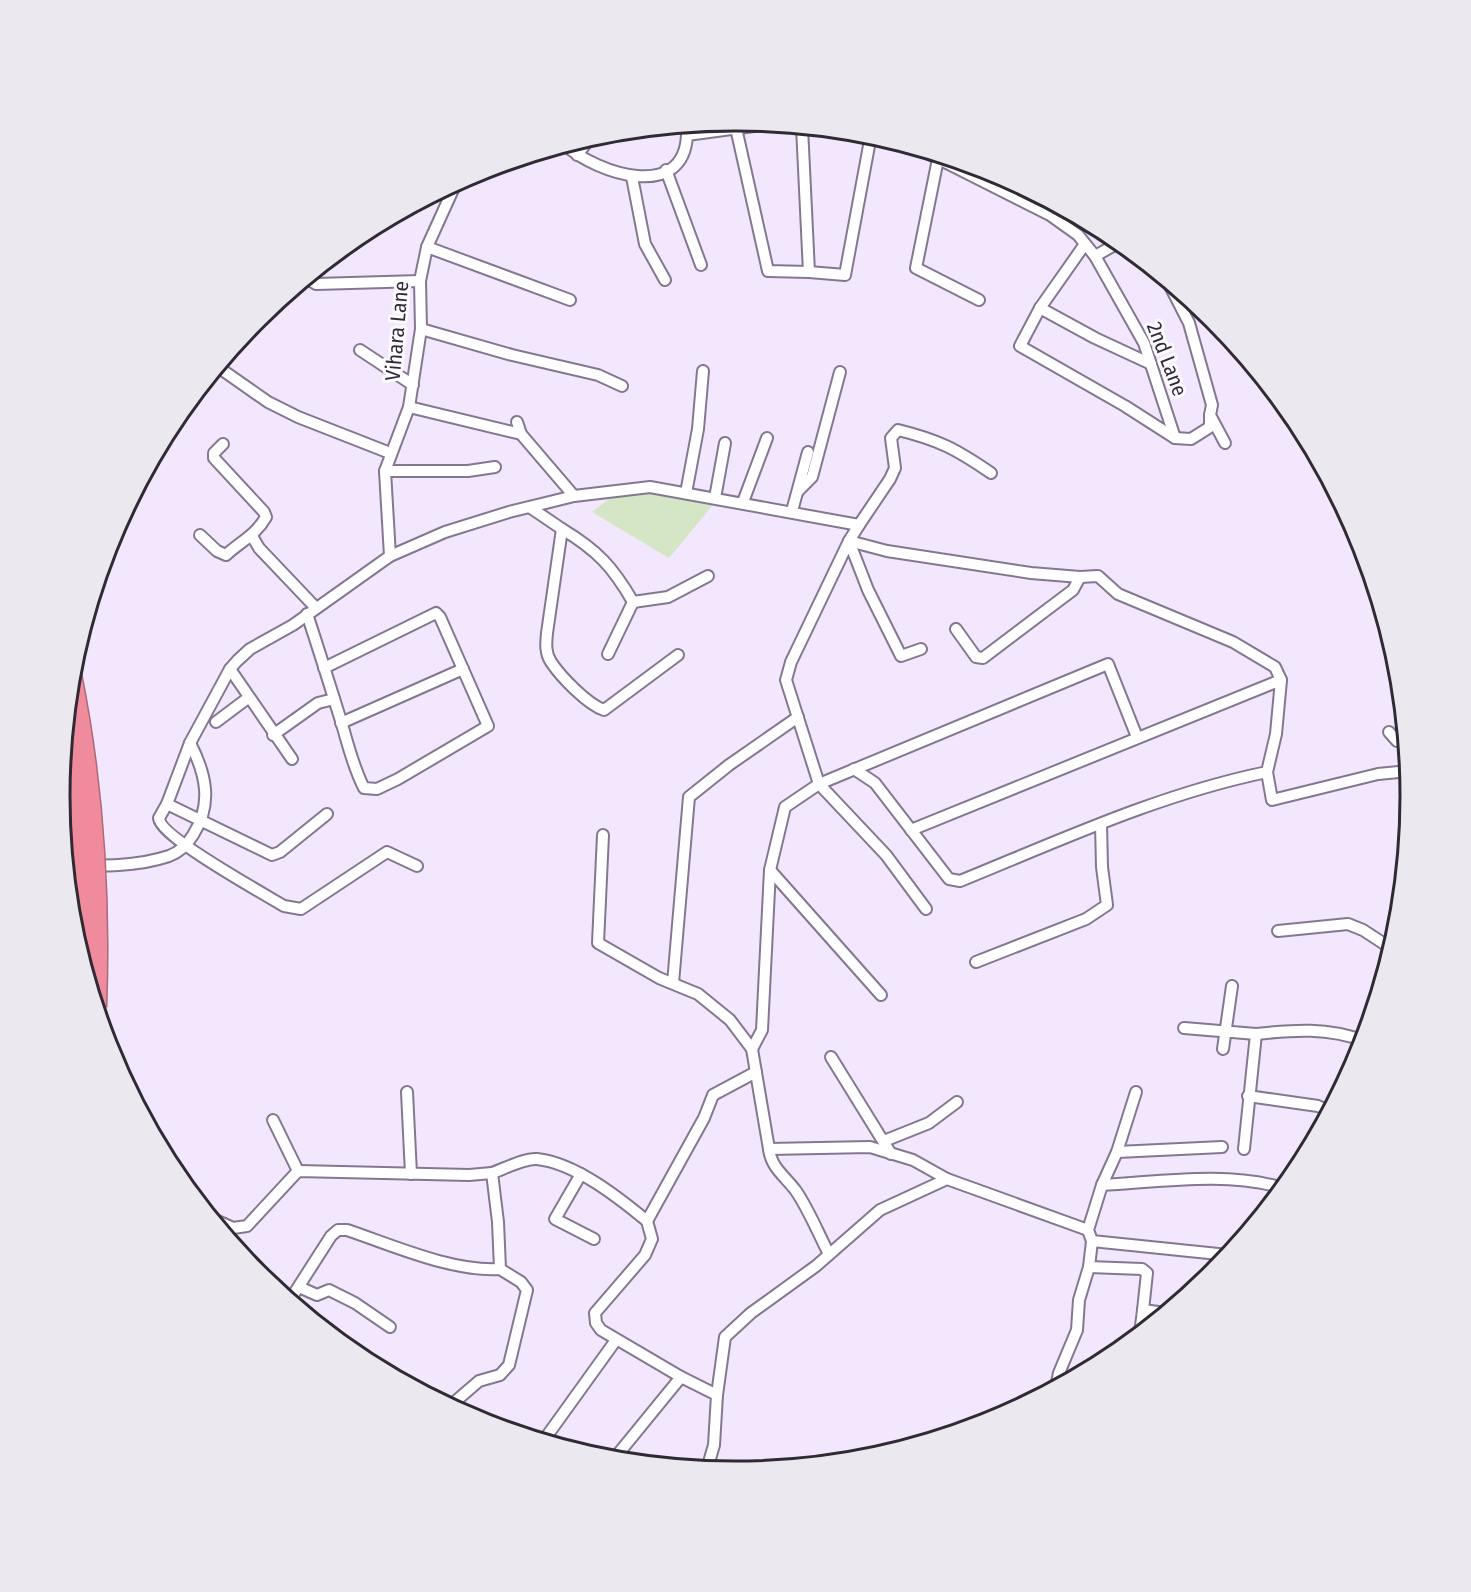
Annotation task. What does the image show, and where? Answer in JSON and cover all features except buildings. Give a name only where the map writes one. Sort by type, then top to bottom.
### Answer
[{"type":"highway","points":[[77,701],[84,732],[97,856],[97,981]]},
{"type":"highway","points":[[71,777],[80,860],[81,911]]},
{"type":"street","points":[[737,131],[768,271],[845,275],[869,145]]},
{"type":"street","points":[[573,152],[606,170],[632,177],[653,176],[673,166],[686,149],[687,135],[711,132]]},
{"type":"street","points":[[802,135],[809,272]]},
{"type":"street","points":[[577,155],[581,150]]},
{"type":"street","points":[[937,163],[916,268],[979,300]]},
{"type":"street","points":[[666,170],[701,265]]},
{"type":"street","points":[[632,177],[645,244],[665,280]]},
{"type":"street","name":"Vihara Lane","points":[[390,556],[385,471],[409,407],[421,329],[420,281],[427,247],[450,196]]},
{"type":"street","name":"2nd Lane","points":[[1057,214],[1095,256],[1144,343],[1175,438]]},
{"type":"street","points":[[1085,244],[1040,308],[1020,346],[1125,406],[1175,438],[1191,439],[1210,427],[1212,405],[1189,323],[1176,298]]},
{"type":"street","points":[[427,247],[570,300]]},
{"type":"street","points":[[1095,256],[1111,247]]},
{"type":"street","points":[[313,282],[420,281]]},
{"type":"street","points":[[1040,308],[1095,338],[1151,364]]},
{"type":"street","points":[[421,329],[512,355],[598,375],[622,386]]},
{"type":"street","points":[[360,350],[413,385]]},
{"type":"street","points":[[686,493],[698,429],[703,371]]},
{"type":"street","points":[[225,372],[268,402],[298,417],[390,453]]},
{"type":"street","points":[[798,491],[812,477],[840,372]]},
{"type":"street","points":[[409,407],[521,434]]},
{"type":"street","points":[[1210,415],[1225,443]]},
{"type":"street","points":[[517,422],[521,434],[574,496]]},
{"type":"street","points":[[926,909],[886,855],[819,784],[786,681],[791,662],[849,541],[890,479],[894,468],[891,438],[898,430],[933,438],[953,447],[991,473]]},
{"type":"street","points":[[743,502],[767,438]]},
{"type":"street","points":[[714,498],[725,443]]},
{"type":"street","points":[[200,535],[217,551],[226,555],[238,544],[252,536],[266,517],[264,512],[214,458],[214,453],[223,444]]},
{"type":"street","points":[[792,511],[808,452]]},
{"type":"street","points":[[385,471],[468,471],[495,467]]},
{"type":"street","points":[[417,866],[387,852],[301,909],[294,909],[284,906],[186,846],[159,823],[159,818],[167,804],[190,743],[230,669],[250,649],[312,611],[390,556],[445,532],[574,496],[650,487],[743,502],[858,525]]},
{"type":"street","points":[[531,508],[562,530],[589,545],[616,571],[633,602]]},
{"type":"street","points":[[562,530],[546,647],[550,661],[592,706],[604,710],[678,655]]},
{"type":"street","points":[[252,536],[259,548],[312,611],[324,668],[357,774],[364,788],[376,789],[488,726],[440,617],[433,612],[324,668]]},
{"type":"street","points":[[849,541],[887,551],[1031,573],[1080,578],[1098,576],[1118,594],[1233,642],[1275,667],[1281,680],[1276,735],[1267,771],[1272,800],[1378,774],[1399,772]]},
{"type":"street","points":[[849,541],[868,590],[901,656],[921,649]]},
{"type":"street","points":[[633,602],[668,597],[708,576]]},
{"type":"street","points":[[956,629],[976,657],[983,658],[1073,590],[1080,578]]},
{"type":"street","points":[[608,654],[633,602]]},
{"type":"street","points":[[752,1049],[762,1030],[770,870],[785,807],[819,784],[1108,664],[1137,737]]},
{"type":"street","points":[[230,669],[273,735],[292,759]]},
{"type":"street","points":[[342,723],[463,669]]},
{"type":"street","points":[[911,830],[1281,680]]},
{"type":"street","points":[[216,722],[248,698]]},
{"type":"street","points":[[273,735],[318,702],[334,699]]},
{"type":"street","points":[[673,983],[689,797],[729,765],[798,717]]},
{"type":"street","points":[[1389,732],[1398,741]]},
{"type":"street","points":[[74,866],[123,866],[170,855],[186,846],[201,822],[205,802],[205,780],[190,743]]},
{"type":"street","points":[[854,770],[875,783],[949,879],[960,881],[1149,803],[1219,782],[1267,771]]},
{"type":"street","points":[[167,804],[272,855],[280,852],[327,814]]},
{"type":"street","points":[[976,962],[1086,919],[1107,906],[1102,867],[1101,824]]},
{"type":"street","points":[[603,835],[598,943],[659,978],[698,994],[714,1005],[730,1020],[752,1049],[770,1159],[795,1190],[829,1254]]},
{"type":"street","points":[[770,870],[881,994]]},
{"type":"street","points":[[1278,931],[1348,924],[1363,930],[1384,944]]},
{"type":"street","points":[[1223,1049],[1232,986]]},
{"type":"street","points":[[1184,1028],[1256,1034],[1305,1029],[1345,1034],[1355,1038]]},
{"type":"street","points":[[1244,1149],[1256,1034]]},
{"type":"street","points":[[831,1057],[891,1154]]},
{"type":"street","points":[[647,1221],[704,1118],[713,1095],[756,1072]]},
{"type":"street","points":[[407,1092],[411,1174]]},
{"type":"street","points":[[1058,1377],[1077,1330],[1079,1300],[1089,1267],[1090,1235],[1102,1185],[1117,1152],[1136,1092]]},
{"type":"street","points":[[1248,1096],[1322,1108]]},
{"type":"street","points":[[884,1141],[929,1123],[957,1102]]},
{"type":"street","points":[[273,1120],[298,1171]]},
{"type":"street","points":[[1117,1152],[1222,1147]]},
{"type":"street","points":[[769,1149],[870,1148],[913,1160],[946,1179],[1090,1235],[1217,1253]]},
{"type":"street","points":[[230,1226],[248,1226],[298,1171],[469,1175],[492,1173],[535,1159],[581,1174],[610,1191],[647,1221],[652,1239],[645,1255],[595,1313],[596,1323],[616,1340],[717,1395]]},
{"type":"street","points":[[492,1173],[498,1222],[500,1269]]},
{"type":"street","points":[[581,1174],[555,1219],[594,1239]]},
{"type":"street","points":[[710,1460],[714,1445],[717,1395],[725,1337],[751,1313],[829,1254],[880,1210],[946,1179]]},
{"type":"street","points":[[1102,1185],[1206,1180],[1274,1186]]},
{"type":"street","points":[[295,1294],[331,1236],[338,1230],[347,1230],[435,1259],[486,1270],[500,1269],[521,1282],[527,1290],[509,1365],[500,1375],[479,1381],[458,1399]]},
{"type":"street","points":[[1089,1267],[1142,1269],[1147,1273],[1141,1323]]},
{"type":"street","points":[[299,1287],[317,1296],[329,1290],[355,1303],[390,1327]]},
{"type":"street","points":[[1143,1310],[1155,1312]]},
{"type":"street","points":[[548,1434],[616,1340]]},
{"type":"street","points":[[622,1451],[681,1377]]},
{"type":"green space","points":[[650,491],[716,501],[669,558],[592,512],[617,493]]}]
